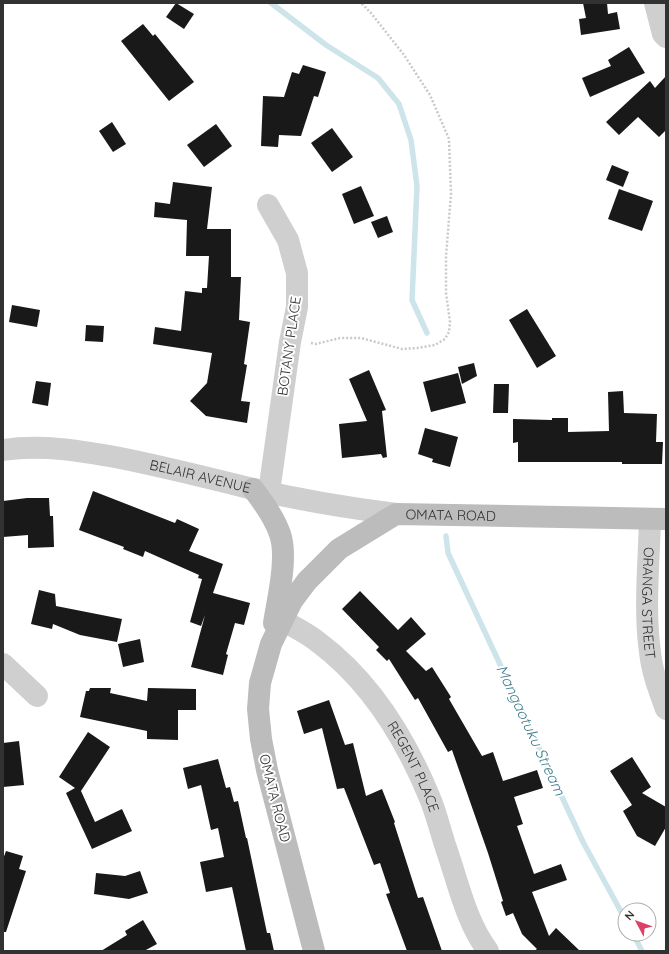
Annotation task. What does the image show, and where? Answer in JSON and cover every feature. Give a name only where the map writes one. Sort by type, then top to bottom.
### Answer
[{"type":"main road","name":"OMATA ROAD","points":[[261,491],[267,508],[280,535],[283,556],[282,574],[271,644],[260,683],[258,709],[261,739],[267,770],[314,951]]},
{"type":"main road","name":"OMATA ROAD","points":[[271,644],[292,601],[307,581],[339,549],[396,514],[658,519]]},
{"type":"street","points":[[655,3],[663,34],[666,37]]},
{"type":"street","name":"BOTANY PLACE","points":[[261,491],[297,307],[297,273],[288,240],[268,205]]},
{"type":"street","name":"BELAIR AVENUE","points":[[3,450],[46,447],[94,453],[168,468],[261,491],[333,506],[396,514]]},
{"type":"street","name":"ORANGA STREET","points":[[658,519],[648,622],[650,653],[657,684],[666,708]]},
{"type":"street","name":"REGENT PLACE","points":[[282,620],[318,642],[339,660],[362,684],[389,719],[409,754],[429,796],[467,912],[488,951]]},
{"type":"street","points":[[3,664],[36,696]]},
{"type":"path","points":[[290,342],[316,344],[340,338],[361,338],[402,349],[435,345],[445,339],[449,332],[450,322],[446,293],[446,256],[451,194],[449,139],[430,95],[404,55],[371,13],[361,3]]},
{"type":"building","points":[[176,3],[194,14],[184,29],[166,17]]},
{"type":"building","points":[[583,3],[607,3],[608,14],[617,12],[620,29],[581,35],[579,19],[586,18]]},
{"type":"building","points":[[143,24],[153,36],[155,34],[194,82],[169,101],[121,41]]},
{"type":"building","points":[[629,47],[645,73],[590,97],[582,78],[611,66],[608,60]]},
{"type":"building","points":[[303,65],[326,72],[318,97],[314,96],[301,136],[279,135],[278,147],[261,146],[263,96],[284,97],[292,72],[299,74]]},
{"type":"building","points":[[666,76],[666,130],[659,137],[638,117],[619,135],[606,122],[650,81],[655,88]]},
{"type":"building","points":[[112,122],[126,144],[113,152],[99,131]]},
{"type":"building","points":[[216,124],[232,146],[204,167],[187,145]]},
{"type":"building","points":[[332,128],[353,157],[332,172],[311,143]]},
{"type":"building","points":[[612,165],[629,172],[623,187],[606,180]]},
{"type":"building","points":[[173,182],[212,187],[207,229],[231,229],[231,277],[241,277],[239,320],[250,322],[244,364],[247,365],[241,401],[250,402],[247,423],[206,416],[190,401],[207,383],[212,353],[153,344],[155,327],[181,331],[185,291],[202,293],[202,288],[207,288],[209,256],[186,256],[187,220],[154,217],[155,202],[170,204]]},
{"type":"building","points":[[361,186],[374,216],[354,224],[342,194]]},
{"type":"building","points":[[619,189],[653,201],[642,231],[608,219]]},
{"type":"building","points":[[387,216],[393,232],[378,238],[371,222]]},
{"type":"building","points":[[12,305],[40,310],[37,327],[9,322]]},
{"type":"building","points":[[527,309],[556,356],[537,368],[509,320]]},
{"type":"building","points":[[86,325],[104,326],[103,342],[85,341]]},
{"type":"building","points":[[474,363],[477,376],[462,384],[458,367]]},
{"type":"building","points":[[369,370],[386,410],[382,411],[387,457],[383,458],[381,454],[342,458],[339,424],[367,421],[349,379]]},
{"type":"building","points":[[458,373],[466,403],[431,412],[423,382]]},
{"type":"building","points":[[36,381],[51,383],[48,406],[32,403]]},
{"type":"building","points":[[494,384],[509,384],[508,413],[493,413]]},
{"type":"building","points":[[623,391],[624,413],[657,414],[656,442],[663,442],[662,464],[622,464],[622,462],[518,462],[518,442],[513,443],[513,419],[552,420],[552,418],[568,418],[568,432],[609,431],[608,392]]},
{"type":"building","points":[[425,428],[458,437],[450,467],[432,462],[433,459],[418,454]]},
{"type":"building","points":[[93,491],[175,523],[177,519],[199,529],[189,551],[223,564],[213,593],[250,603],[244,625],[235,623],[226,654],[228,655],[223,675],[191,667],[205,615],[201,626],[190,622],[202,579],[198,578],[199,575],[145,551],[143,557],[123,549],[124,547],[79,530]]},
{"type":"building","points":[[27,498],[49,498],[50,516],[53,516],[54,547],[28,548],[28,535],[3,537],[3,501]]},
{"type":"building","points":[[39,590],[55,594],[56,606],[122,619],[117,642],[80,635],[53,624],[52,629],[31,624]]},
{"type":"building","points":[[360,591],[398,630],[411,617],[426,634],[406,651],[426,671],[432,667],[451,697],[449,699],[482,756],[493,752],[503,781],[537,770],[543,788],[514,797],[523,824],[517,826],[534,874],[561,864],[567,880],[532,892],[549,936],[556,928],[580,951],[534,951],[537,949],[522,934],[513,913],[506,916],[501,902],[503,901],[488,853],[452,750],[448,752],[418,698],[415,700],[389,659],[387,661],[376,650],[379,647],[342,609]]},
{"type":"building","points":[[140,639],[144,662],[123,667],[118,644]]},
{"type":"building","points":[[90,688],[111,688],[110,693],[147,701],[148,688],[196,689],[196,710],[178,710],[178,740],[147,739],[147,731],[80,717],[86,691],[89,691]]},
{"type":"building","points":[[329,700],[345,745],[353,743],[366,796],[382,789],[395,822],[394,823],[418,898],[423,897],[442,951],[407,951],[386,894],[390,893],[380,863],[374,865],[344,788],[337,789],[322,728],[304,734],[297,711]]},
{"type":"building","points":[[88,732],[110,747],[81,791],[95,822],[122,809],[132,831],[92,849],[66,793],[75,788],[59,777]]},
{"type":"building","points":[[19,741],[24,785],[3,787],[3,743]]},
{"type":"building","points":[[632,757],[651,787],[642,793],[666,807],[666,827],[655,846],[637,836],[623,811],[632,805],[610,771]]},
{"type":"building","points":[[218,759],[226,788],[230,787],[234,802],[238,801],[267,933],[270,933],[274,951],[246,951],[232,887],[206,892],[200,862],[224,857],[218,828],[211,830],[201,785],[188,789],[183,768]]},
{"type":"building","points":[[6,851],[23,856],[19,869],[26,871],[6,932],[3,932],[3,859]]},
{"type":"building","points":[[140,871],[148,893],[129,899],[94,894],[96,873],[125,876]]},
{"type":"building","points":[[143,920],[157,944],[144,951],[101,951],[127,935],[125,931]]},
{"type":"waterway","name":"Mangaotuku Stream","points":[[271,3],[326,45],[378,78],[399,104],[411,140],[417,186],[412,300],[427,333]]},
{"type":"waterway","name":"Mangaotuku Stream","points":[[446,536],[448,553],[583,842],[617,904]]},
{"type":"waterway","name":"Mangaotuku Stream","points":[[637,942],[642,951]]}]
